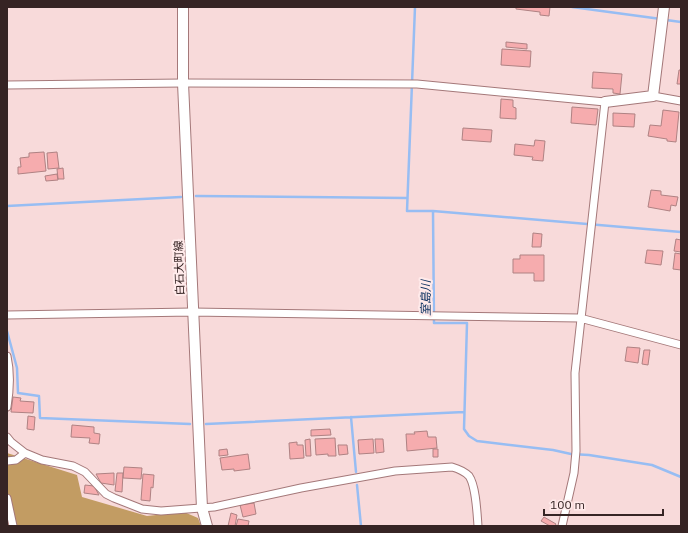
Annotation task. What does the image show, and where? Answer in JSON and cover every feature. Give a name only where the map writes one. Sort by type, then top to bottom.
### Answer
[{"type":"main road","name":"白石大町線","points":[[183,7],[183,83],[192,312],[202,508],[207,526]]},
{"type":"main road","points":[[605,102],[653,96],[663,15]]},
{"type":"street","points":[[7,85],[407,83],[605,102],[575,373],[576,451],[574,473],[562,526]]},
{"type":"street","points":[[653,96],[681,101]]},
{"type":"street","points":[[7,315],[192,312],[580,318],[681,345]]},
{"type":"street","points":[[7,356],[10,370],[10,392],[7,407]]},
{"type":"street","points":[[7,437],[25,453],[42,460],[73,466],[85,472],[106,494],[142,509],[161,511],[214,507],[301,488],[395,471],[452,467],[461,469],[469,476],[473,486],[478,526]]},
{"type":"street","points":[[7,461],[16,460],[25,453]]},
{"type":"street","points":[[7,498],[13,526]]},
{"type":"shaded area","points":[[7,453],[77,475],[82,497],[147,516],[184,512],[198,518],[201,526],[7,526]]},
{"type":"building","points":[[516,7],[550,7],[549,16],[540,15],[540,12],[516,9]]},
{"type":"building","points":[[506,42],[527,44],[527,49],[506,47]]},
{"type":"building","points":[[502,49],[531,51],[530,67],[501,65]]},
{"type":"building","points":[[679,70],[681,70],[681,84],[677,84]]},
{"type":"building","points":[[593,72],[622,74],[620,94],[613,93],[613,89],[592,88]]},
{"type":"building","points":[[501,99],[513,100],[513,107],[516,108],[516,119],[500,118]]},
{"type":"building","points":[[572,107],[598,109],[596,125],[571,123]]},
{"type":"building","points":[[663,110],[679,112],[676,142],[648,136],[650,125],[661,126]]},
{"type":"building","points":[[613,113],[635,114],[634,127],[613,126]]},
{"type":"building","points":[[463,128],[492,130],[491,142],[462,140]]},
{"type":"building","points":[[535,140],[545,141],[543,161],[532,160],[533,157],[514,155],[515,144],[534,146]]},
{"type":"building","points":[[44,152],[46,171],[18,174],[18,167],[21,167],[20,158],[29,157],[29,153]]},
{"type":"building","points":[[57,152],[59,168],[48,169],[47,153]]},
{"type":"building","points":[[63,168],[64,179],[58,179],[57,169]]},
{"type":"building","points":[[57,174],[58,180],[46,181],[45,176]]},
{"type":"building","points":[[651,190],[661,191],[661,195],[678,197],[676,206],[671,205],[670,211],[648,207]]},
{"type":"building","points":[[533,233],[542,234],[541,247],[532,247]]},
{"type":"building","points":[[676,239],[681,240],[681,252],[674,251]]},
{"type":"building","points":[[647,250],[663,251],[661,265],[645,263]]},
{"type":"building","points":[[675,253],[681,254],[681,270],[673,269]]},
{"type":"building","points":[[520,255],[544,255],[544,281],[534,281],[534,273],[513,273],[513,259],[520,259]]},
{"type":"building","points":[[627,347],[640,348],[638,363],[625,361]]},
{"type":"building","points":[[644,350],[650,350],[648,365],[642,364]]},
{"type":"building","points":[[13,397],[21,398],[20,401],[34,402],[33,413],[11,412]]},
{"type":"building","points":[[28,416],[35,417],[34,430],[27,429]]},
{"type":"building","points":[[72,425],[94,427],[94,433],[100,434],[99,444],[89,443],[90,438],[71,437]]},
{"type":"building","points":[[330,429],[331,435],[311,436],[311,430]]},
{"type":"building","points":[[427,431],[428,437],[436,437],[437,448],[407,451],[406,434],[415,434],[414,432]]},
{"type":"building","points":[[335,438],[336,456],[328,456],[328,454],[316,455],[315,439]]},
{"type":"building","points":[[310,439],[311,456],[306,456],[305,440]]},
{"type":"building","points":[[373,439],[374,453],[359,454],[358,440]]},
{"type":"building","points":[[375,439],[383,439],[384,452],[376,453]]},
{"type":"building","points":[[297,442],[297,445],[303,445],[304,458],[290,459],[289,443]]},
{"type":"building","points":[[338,445],[347,445],[348,454],[339,455]]},
{"type":"building","points":[[227,449],[228,455],[219,456],[219,450]]},
{"type":"building","points":[[433,449],[438,449],[438,457],[433,457]]},
{"type":"building","points":[[248,454],[250,469],[234,471],[234,469],[222,470],[220,458]]},
{"type":"building","points":[[124,467],[142,468],[141,479],[123,478]]},
{"type":"building","points":[[114,473],[114,485],[101,483],[96,474]]},
{"type":"building","points":[[117,473],[123,473],[122,492],[115,491]]},
{"type":"building","points":[[143,474],[154,475],[150,501],[141,500]]},
{"type":"building","points":[[85,485],[94,486],[99,495],[84,493]]},
{"type":"building","points":[[254,503],[256,514],[243,517],[240,505]]},
{"type":"building","points":[[231,513],[237,515],[235,526],[228,526]]},
{"type":"building","points":[[544,517],[556,524],[555,526],[550,526],[541,521]]},
{"type":"building","points":[[238,519],[249,521],[248,526],[236,526]]},
{"type":"waterway","name":"室島川","points":[[415,7],[407,211],[433,211],[434,323],[467,323],[464,429],[469,436],[477,441],[553,450],[571,454],[589,455],[652,465],[681,477]]},
{"type":"waterway","points":[[572,7],[661,19]]},
{"type":"waterway","points":[[666,20],[681,22]]},
{"type":"waterway","points":[[196,196],[407,198]]},
{"type":"waterway","points":[[7,206],[181,197]]},
{"type":"waterway","points":[[433,211],[681,232]]},
{"type":"waterway","points":[[7,331],[17,368],[18,393],[39,396],[40,418],[190,424]]},
{"type":"waterway","points":[[206,424],[464,412]]},
{"type":"waterway","points":[[351,417],[356,472]]},
{"type":"waterway","points":[[357,485],[361,526]]}]
